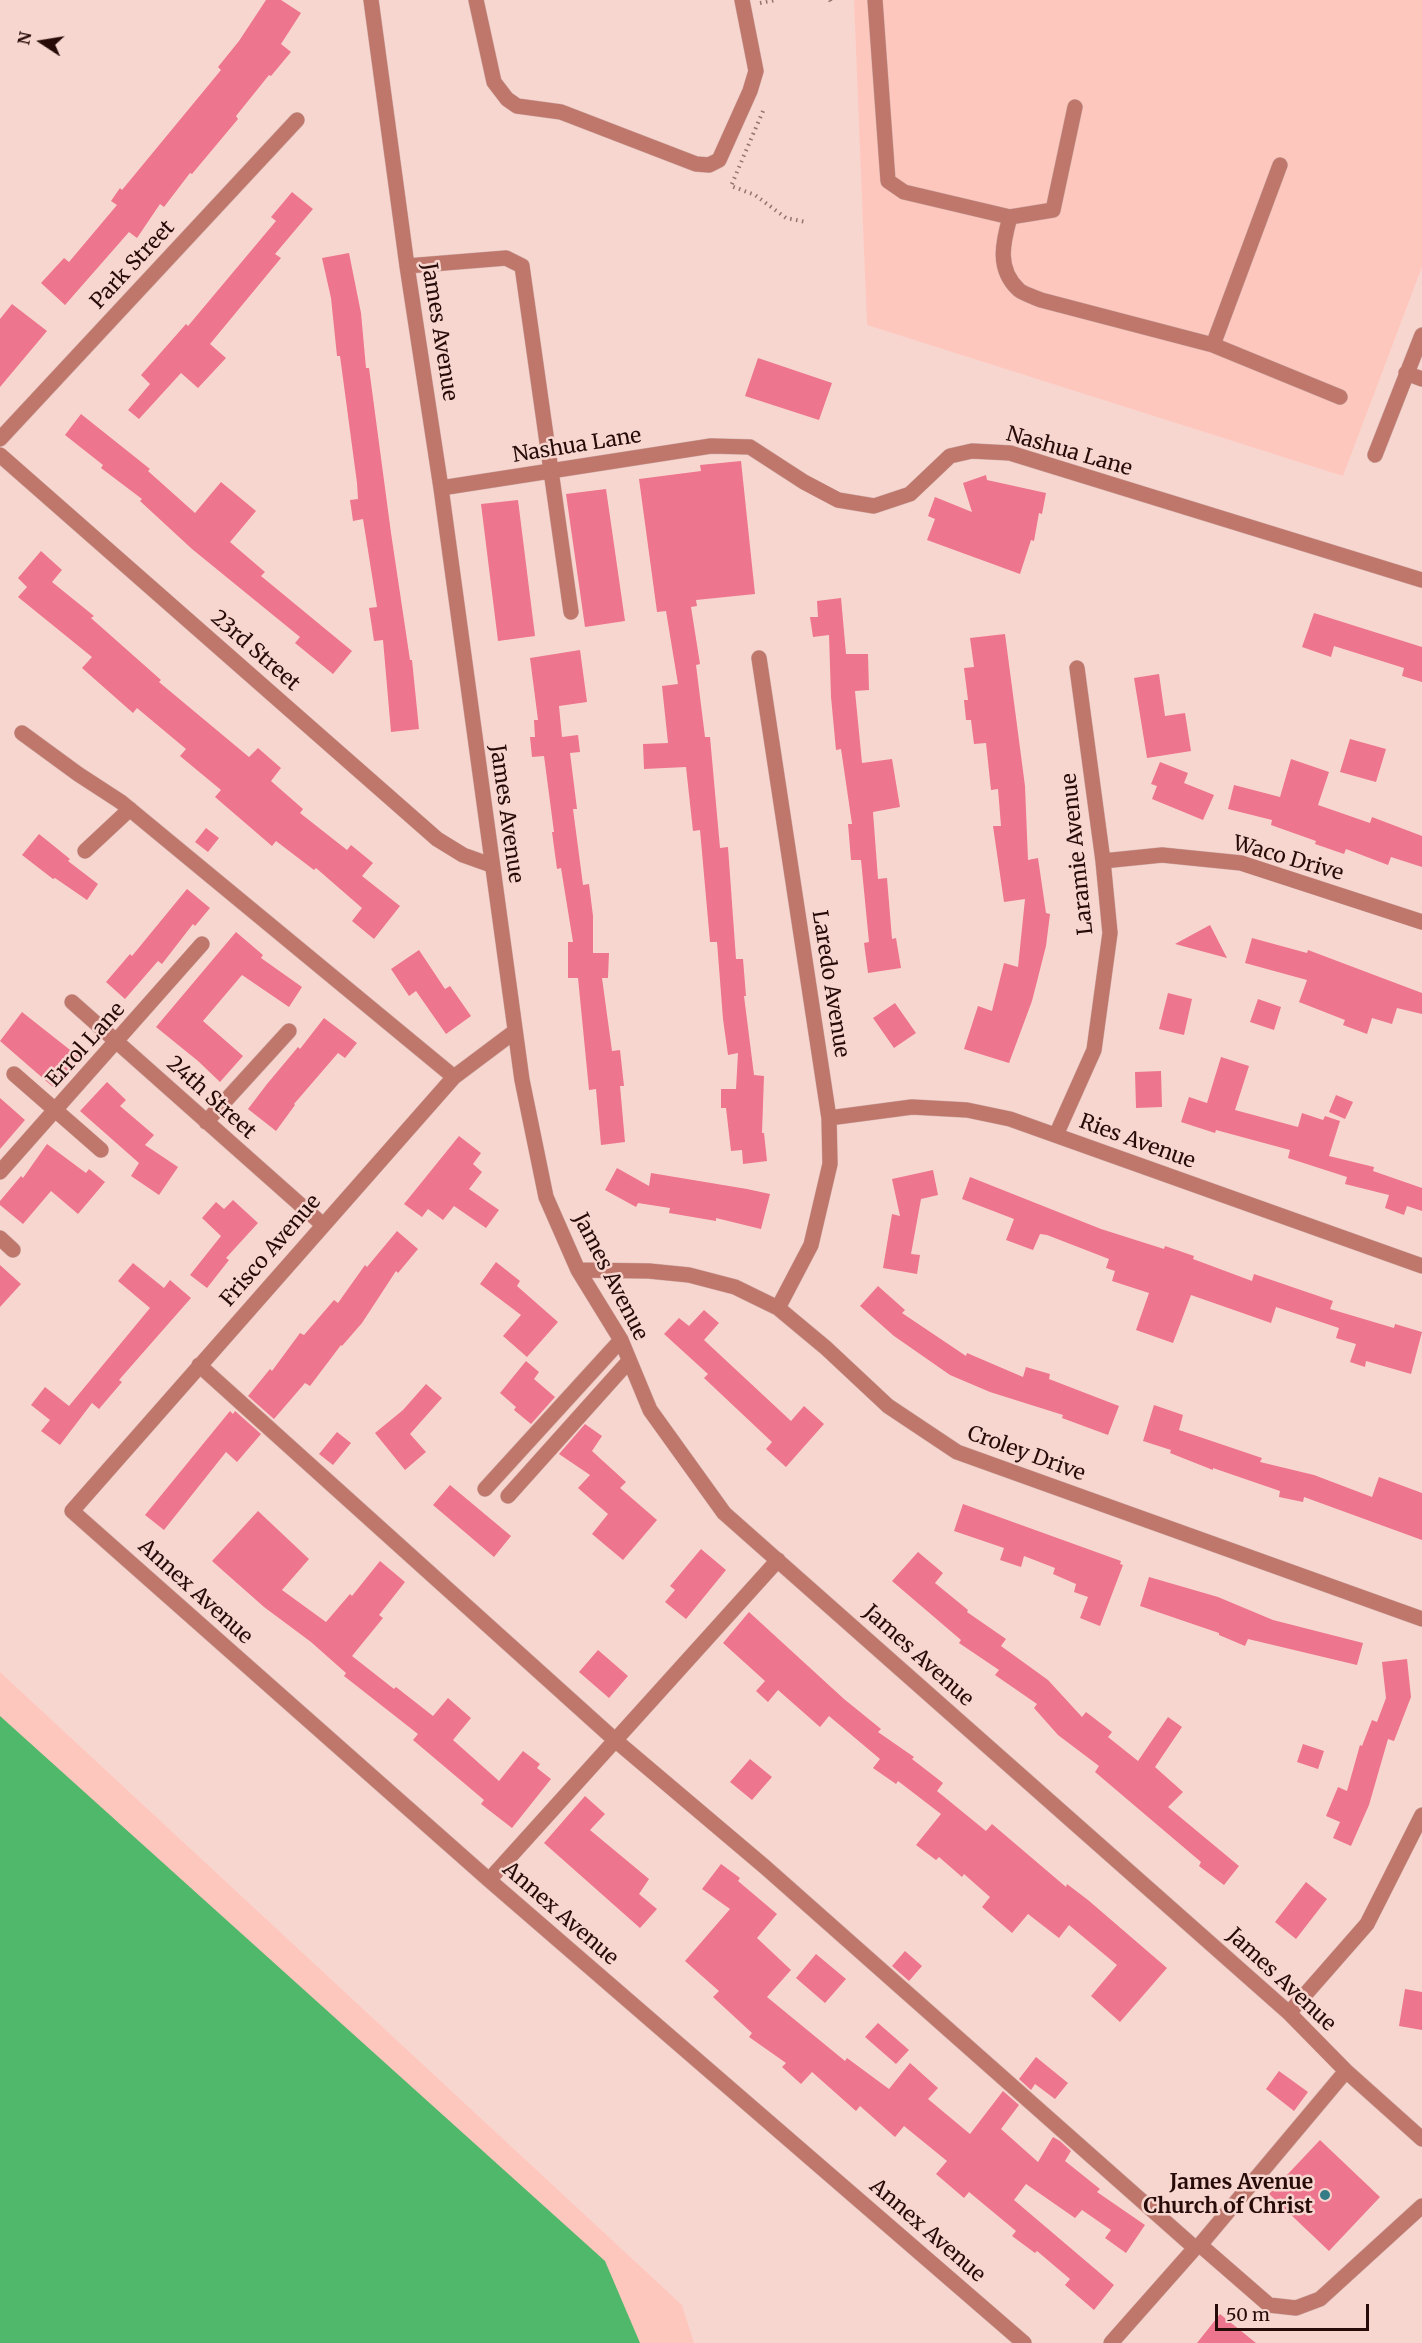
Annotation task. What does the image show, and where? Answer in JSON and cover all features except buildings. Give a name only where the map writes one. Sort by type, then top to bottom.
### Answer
[{"type":"street","name":"James Avenue","points":[[371,0],[407,266],[441,488],[514,1032],[546,1197],[578,1270],[621,1340],[650,1410],[724,1513],[1289,2013],[1346,2071],[1422,2139]]},
{"type":"street","points":[[476,0],[494,82],[507,99],[517,106],[561,112],[696,164],[709,165],[719,160],[750,91],[756,70],[742,0]]},
{"type":"street","points":[[875,0],[888,181],[904,192],[1010,217],[1053,210],[1075,107]]},
{"type":"street","name":"Park Street","points":[[0,439],[297,120]]},
{"type":"street","points":[[1213,345],[1280,165]]},
{"type":"street","points":[[1010,217],[1002,248],[1006,272],[1019,290],[1041,300],[1213,345],[1340,397]]},
{"type":"street","points":[[407,266],[506,258],[522,266],[549,472],[571,612]]},
{"type":"street","points":[[1375,455],[1422,335]]},
{"type":"street","points":[[1406,373],[1422,379]]},
{"type":"street","name":"Nashua Lane","points":[[441,488],[711,446],[750,447],[804,482],[838,500],[874,506],[910,494],[950,456],[972,451],[1010,453],[1422,580]]},
{"type":"street","name":"23rd Street","points":[[0,455],[438,839],[463,855],[491,865]]},
{"type":"street","name":"Laredo Avenue","points":[[759,658],[829,1118],[830,1164],[811,1245],[778,1308]]},
{"type":"street","name":"Laramie Avenue","points":[[1056,1135],[1094,1050],[1110,933],[1103,861],[1077,668]]},
{"type":"street","points":[[22,733],[130,809],[454,1077]]},
{"type":"street","points":[[85,851],[130,809]]},
{"type":"street","name":"Waco Drive","points":[[1103,861],[1162,855],[1241,863],[1422,922]]},
{"type":"street","name":"Errol Lane","points":[[0,1172],[202,944]]},
{"type":"street","name":"24th Street","points":[[72,1002],[322,1224]]},
{"type":"street","points":[[206,1122],[289,1030]]},
{"type":"street","name":"Frisco Avenue","points":[[72,1511],[322,1224],[454,1077],[514,1032]]},
{"type":"street","points":[[14,1074],[101,1150]]},
{"type":"street","name":"Ries Avenue","points":[[829,1118],[912,1107],[967,1110],[1010,1119],[1422,1266]]},
{"type":"street","points":[[0,1238],[13,1250]]},
{"type":"street","name":"Croley Drive","points":[[578,1270],[650,1271],[689,1275],[735,1287],[778,1308],[826,1348],[888,1406],[957,1452],[1422,1619]]},
{"type":"street","points":[[485,1489],[621,1340]]},
{"type":"street","points":[[508,1497],[629,1361]]},
{"type":"street","points":[[199,1365],[615,1740],[765,1867],[1198,2247],[1269,2305],[1296,2308],[1320,2299],[1422,2206]]},
{"type":"street","name":"Annex Avenue","points":[[72,1511],[489,1880],[1024,2343]]},
{"type":"street","points":[[489,1880],[777,1560]]},
{"type":"street","points":[[1289,2013],[1367,1924],[1422,1815]]},
{"type":"street","points":[[1111,2343],[1198,2247],[1346,2071]]},
{"type":"path","points":[[762,14],[760,2],[776,0]]},
{"type":"path","points":[[766,102],[731,186],[755,195],[786,218],[806,222]]},
{"type":"shaded area","points":[[854,0],[1422,0],[1422,267],[1343,476],[867,325]]},
{"type":"shaded area","points":[[0,1672],[682,2305],[694,2343],[388,2343],[0,1896]]},
{"type":"shaded area","points":[[0,1716],[605,2261],[640,2343],[0,2343]]},
{"type":"place","name":"James Avenue Church of Christ","points":[[1325,2195]]}]
